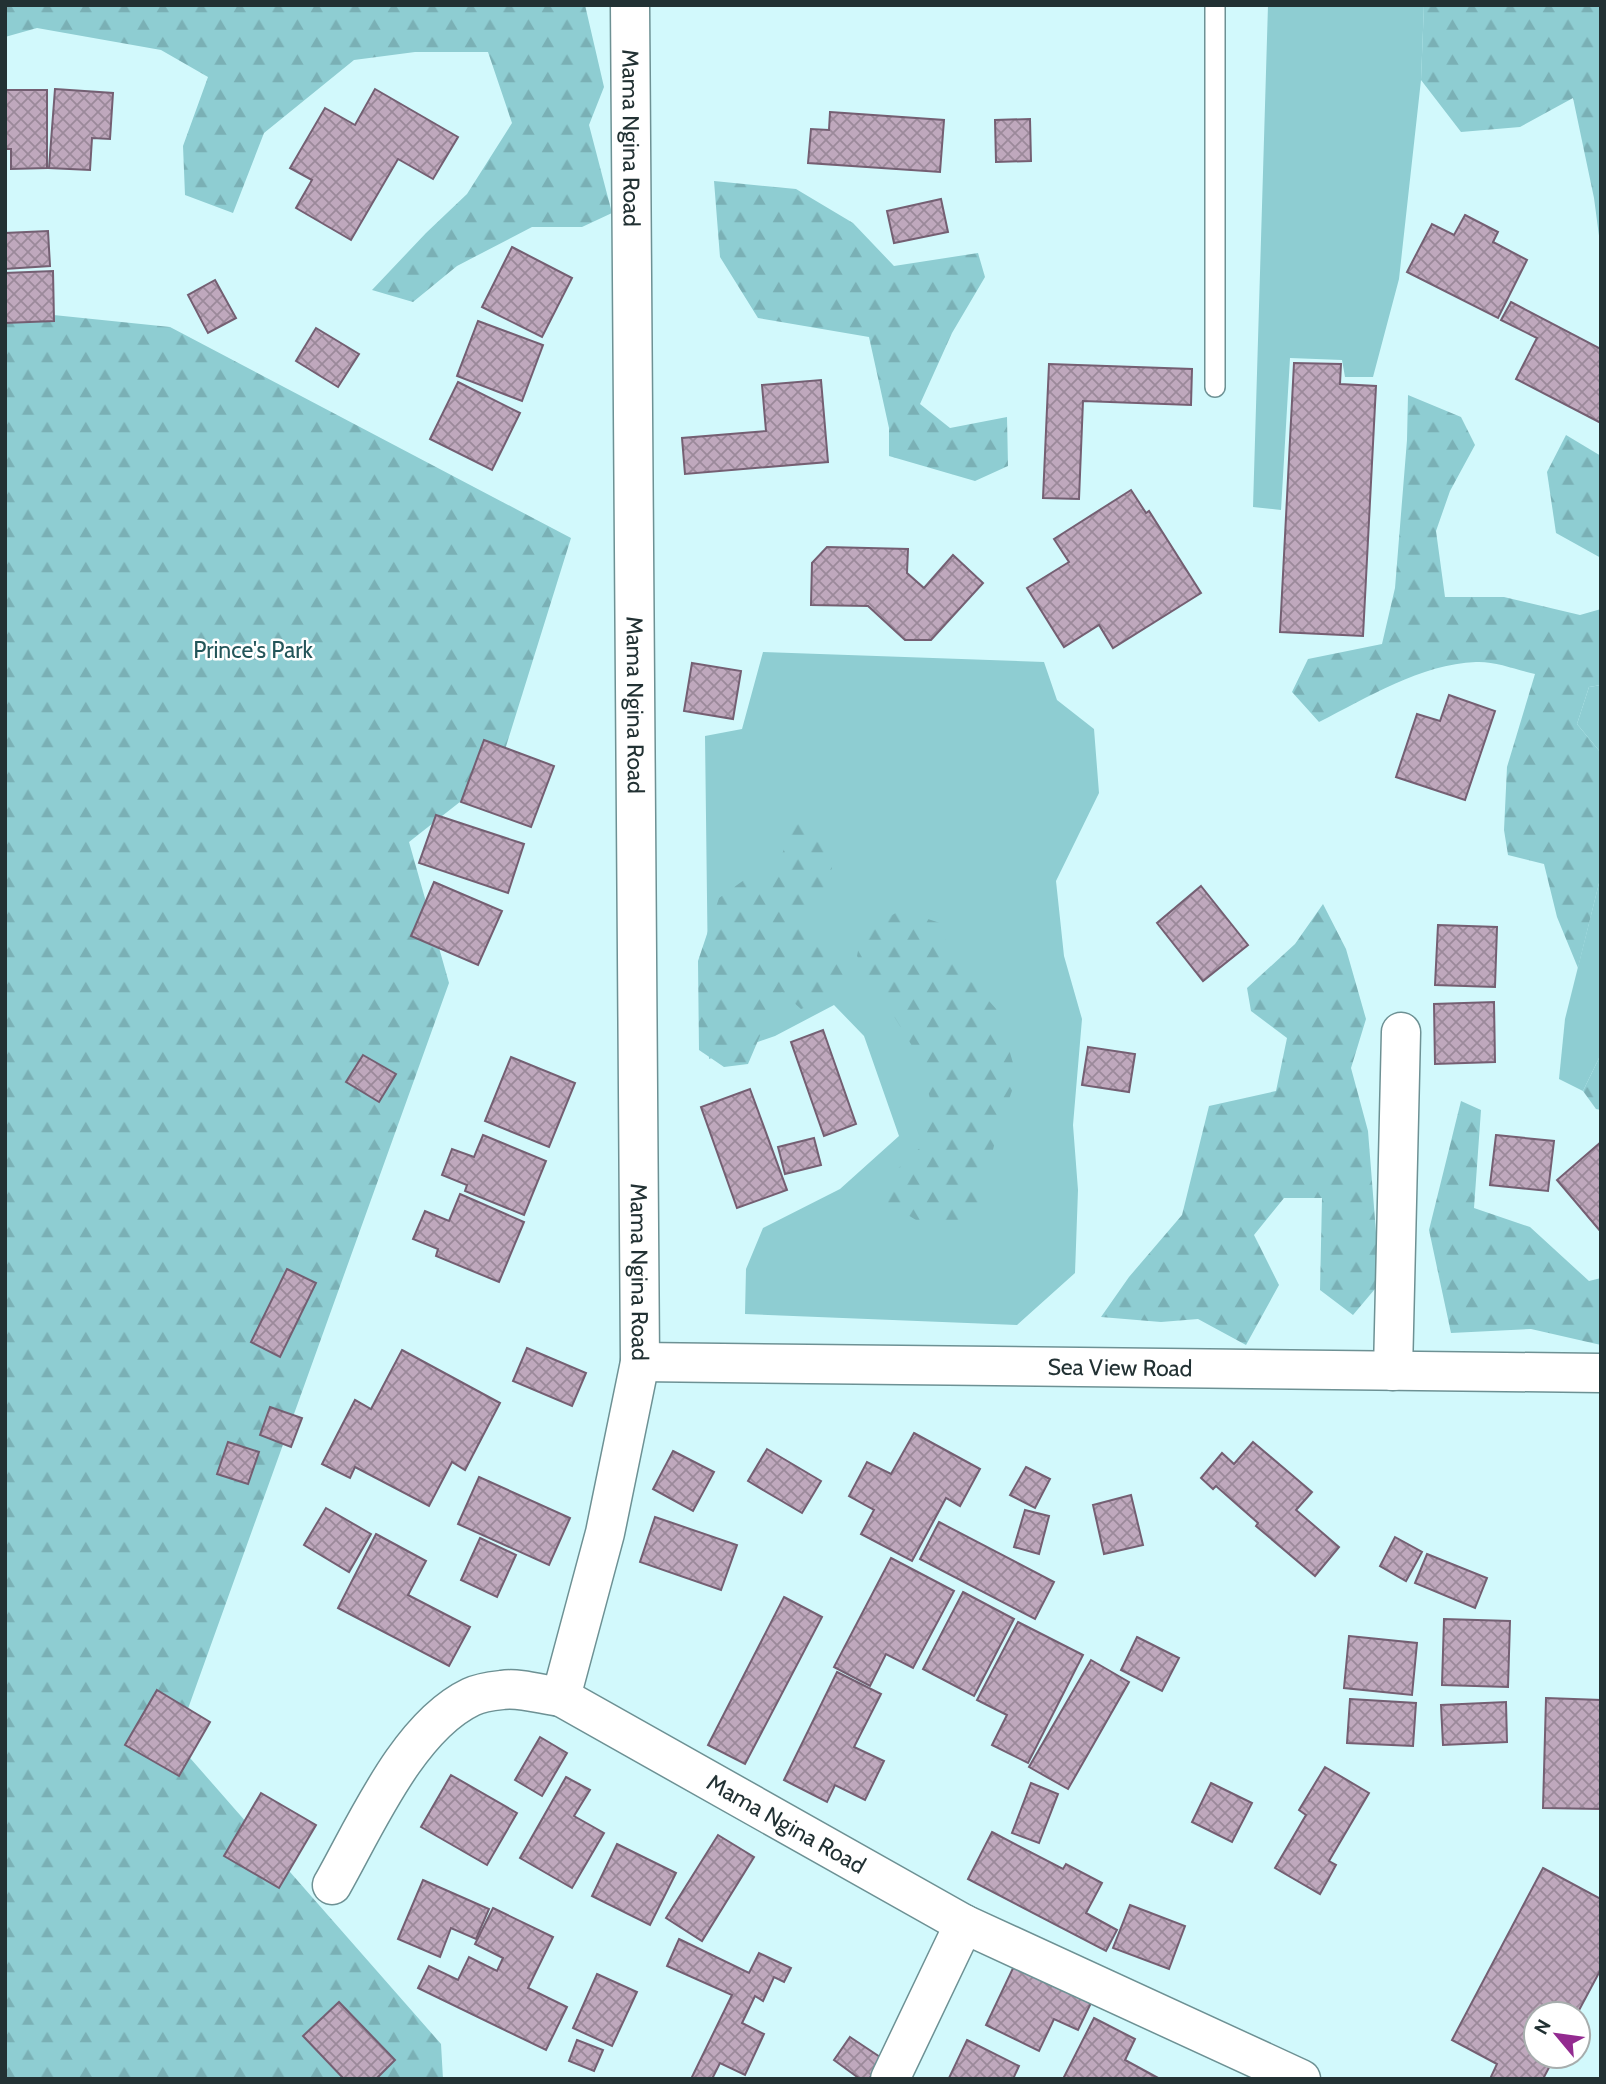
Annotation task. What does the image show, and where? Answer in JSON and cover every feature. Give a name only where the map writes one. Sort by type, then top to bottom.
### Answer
[{"type":"street","name":"Mama Ngina Road","points":[[630,5],[640,1362],[605,1533],[561,1697],[964,1924],[1301,2079]]},
{"type":"street","points":[[1393,1371],[1401,1032]]},
{"type":"street","name":"Sea View Road","points":[[640,1362],[1601,1373]]},
{"type":"street","points":[[332,1885],[393,1777],[414,1745],[442,1717],[471,1697],[505,1689],[561,1697]]},
{"type":"street","points":[[890,2079],[964,1924]]},
{"type":"lane","points":[[1215,5],[1215,387]]},
{"type":"green space","points":[[5,5],[585,5],[604,87],[589,125],[612,213],[582,227],[532,227],[457,266],[413,302],[372,290],[467,194],[512,123],[488,52],[415,52],[354,60],[264,133],[233,213],[185,195],[183,146],[208,77],[161,50],[37,28],[5,37]]},
{"type":"green space","points":[[1268,5],[1424,5],[1421,80],[1399,279],[1373,377],[1345,377],[1342,360],[1290,358],[1281,510],[1253,507]]},
{"type":"green space","points":[[1424,5],[1601,5],[1601,251],[1594,198],[1573,98],[1520,127],[1461,132],[1421,80]]},
{"type":"green space","points":[[714,181],[796,189],[853,223],[894,266],[978,253],[985,277],[952,333],[920,404],[950,428],[1007,417],[1008,466],[975,481],[889,456],[889,428],[869,337],[758,318],[720,257]]},
{"type":"green space","name":"Prince's Park","points":[[5,310],[170,327],[571,538],[498,772],[409,842],[449,983],[176,1742],[441,2044],[443,2079],[5,2079]]},
{"type":"green space","points":[[1408,395],[1461,417],[1475,445],[1450,491],[1436,531],[1445,597],[1504,597],[1580,615],[1601,609],[1601,685],[1589,687],[1577,724],[1601,753],[1601,875],[1578,968],[1557,917],[1544,864],[1508,855],[1504,830],[1507,767],[1535,674],[1491,663],[1455,664],[1395,684],[1319,722],[1292,692],[1308,659],[1382,644],[1395,588]]},
{"type":"green space","points":[[1566,435],[1601,456],[1601,558],[1556,533],[1547,472]]},
{"type":"green space","points":[[763,652],[1044,662],[1057,700],[1094,729],[1099,793],[1056,881],[1064,956],[1082,1019],[1073,1125],[1078,1190],[1075,1273],[1017,1325],[745,1314],[746,1269],[763,1228],[840,1189],[899,1136],[864,1036],[834,1005],[775,1036],[709,1059],[705,736],[742,729]]},
{"type":"green space","points":[[1601,685],[1601,753],[1577,724],[1589,687]]},
{"type":"green space","points":[[795,823],[814,828],[832,868],[821,898],[804,912],[809,940],[838,963],[849,978],[825,1000],[801,1009],[782,992],[774,1003],[748,1064],[724,1067],[699,1050],[698,961],[719,898],[751,875],[772,878]]},
{"type":"green space","points":[[1601,875],[1601,1054],[1583,1091],[1559,1079],[1565,1019]]},
{"type":"green space","points":[[1323,904],[1346,949],[1366,1019],[1351,1068],[1368,1131],[1380,1283],[1353,1315],[1320,1290],[1322,1198],[1284,1198],[1254,1235],[1279,1285],[1246,1345],[1198,1319],[1161,1322],[1101,1317],[1129,1277],[1182,1215],[1209,1106],[1276,1091],[1287,1038],[1251,1011],[1247,988],[1295,944]]},
{"type":"green space","points":[[901,910],[940,923],[952,960],[998,1011],[1017,1077],[1000,1124],[978,1204],[947,1229],[921,1223],[888,1203],[890,1176],[925,1143],[932,1105],[917,1054],[857,956],[862,932]]},
{"type":"green space","points":[[1601,1054],[1601,1110],[1596,1109],[1583,1091]]},
{"type":"green space","points":[[1461,1101],[1481,1110],[1474,1208],[1530,1227],[1589,1281],[1601,1278],[1601,1345],[1531,1329],[1451,1333],[1429,1230]]},
{"type":"building","points":[[55,89],[113,93],[110,139],[92,138],[90,170],[49,168]]},
{"type":"building","points":[[375,89],[458,137],[433,179],[398,159],[351,240],[296,208],[312,180],[290,168],[325,108],[355,125]]},
{"type":"building","points":[[5,90],[47,90],[47,168],[11,169],[11,149],[5,149]]},
{"type":"building","points":[[830,112],[944,120],[940,172],[808,163],[811,129],[829,130]]},
{"type":"building","points":[[1030,119],[1031,161],[996,162],[995,120]]},
{"type":"building","points":[[941,199],[948,232],[894,243],[887,211]]},
{"type":"building","points":[[1465,215],[1498,232],[1493,242],[1527,260],[1498,318],[1407,272],[1432,224],[1454,235]]},
{"type":"building","points":[[48,231],[50,266],[5,269],[5,233]]},
{"type":"building","points":[[512,247],[572,278],[542,337],[482,307]]},
{"type":"building","points":[[53,271],[54,321],[5,323],[5,273]]},
{"type":"building","points":[[215,280],[236,318],[208,333],[188,295]]},
{"type":"building","points":[[1511,302],[1601,349],[1601,423],[1516,379],[1537,338],[1501,320]]},
{"type":"building","points":[[478,321],[543,345],[522,401],[457,376]]},
{"type":"building","points":[[316,328],[359,354],[338,387],[296,361]]},
{"type":"building","points":[[1294,363],[1341,364],[1340,384],[1376,386],[1363,636],[1280,632]]},
{"type":"building","points":[[1049,364],[1192,369],[1191,405],[1083,401],[1079,499],[1043,498]]},
{"type":"building","points":[[821,380],[828,462],[685,474],[682,438],[766,431],[762,385]]},
{"type":"building","points":[[458,382],[520,413],[492,470],[430,439]]},
{"type":"building","points":[[1131,490],[1146,513],[1149,511],[1201,593],[1113,648],[1099,625],[1064,647],[1027,588],[1069,562],[1054,539]]},
{"type":"building","points":[[827,547],[908,549],[907,573],[924,588],[953,555],[983,583],[931,640],[905,640],[868,606],[811,605],[812,563]]},
{"type":"building","points":[[692,663],[741,671],[733,719],[684,711]]},
{"type":"building","points":[[1449,695],[1495,711],[1465,800],[1396,777],[1417,714],[1440,721]]},
{"type":"building","points":[[484,740],[554,766],[531,827],[461,802]]},
{"type":"building","points":[[436,815],[524,844],[508,893],[419,863]]},
{"type":"building","points":[[434,882],[502,911],[478,965],[411,936]]},
{"type":"building","points":[[1201,886],[1248,945],[1203,981],[1157,923]]},
{"type":"building","points":[[1438,925],[1497,927],[1495,987],[1435,985]]},
{"type":"building","points":[[1494,1002],[1495,1062],[1435,1064],[1434,1004]]},
{"type":"building","points":[[823,1030],[856,1124],[824,1136],[791,1042]]},
{"type":"building","points":[[1088,1047],[1135,1054],[1129,1092],[1082,1085]]},
{"type":"building","points":[[363,1055],[396,1074],[379,1102],[346,1082]]},
{"type":"building","points":[[511,1057],[575,1083],[549,1147],[485,1121]]},
{"type":"building","points":[[750,1089],[787,1190],[737,1208],[701,1107]]},
{"type":"building","points":[[483,1135],[546,1161],[524,1215],[465,1191],[467,1185],[442,1175],[452,1149],[474,1157]]},
{"type":"building","points":[[1496,1135],[1554,1141],[1548,1191],[1490,1185]]},
{"type":"building","points":[[814,1138],[821,1165],[785,1174],[778,1147]]},
{"type":"building","points":[[1601,1142],[1601,1232],[1557,1180]]},
{"type":"building","points":[[460,1194],[524,1222],[499,1282],[436,1256],[438,1249],[413,1239],[425,1211],[449,1221]]},
{"type":"building","points":[[287,1269],[316,1283],[280,1357],[251,1342]]},
{"type":"building","points":[[527,1348],[586,1373],[572,1406],[513,1381]]},
{"type":"building","points":[[402,1350],[500,1403],[465,1470],[452,1462],[429,1506],[355,1467],[350,1478],[322,1464],[355,1400],[371,1409]]},
{"type":"building","points":[[270,1407],[302,1418],[291,1447],[260,1435]]},
{"type":"building","points":[[914,1433],[980,1469],[960,1506],[946,1498],[912,1561],[861,1534],[874,1510],[849,1496],[867,1462],[891,1474]]},
{"type":"building","points":[[228,1442],[259,1452],[248,1484],[217,1474]]},
{"type":"building","points":[[1253,1442],[1312,1492],[1296,1510],[1339,1547],[1315,1576],[1256,1526],[1258,1523],[1216,1486],[1213,1489],[1201,1478],[1222,1453],[1234,1464]]},
{"type":"building","points":[[767,1449],[821,1481],[802,1513],[748,1481]]},
{"type":"building","points":[[673,1451],[714,1472],[693,1511],[653,1489]]},
{"type":"building","points":[[1026,1467],[1050,1479],[1035,1508],[1010,1495]]},
{"type":"building","points":[[479,1477],[570,1518],[549,1565],[458,1524]]},
{"type":"building","points":[[1131,1495],[1143,1545],[1104,1554],[1093,1505]]},
{"type":"building","points":[[326,1508],[371,1534],[349,1572],[304,1545]]},
{"type":"building","points":[[1025,1510],[1049,1516],[1039,1554],[1014,1547]]},
{"type":"building","points":[[655,1517],[737,1545],[721,1590],[640,1562]]},
{"type":"building","points":[[939,1522],[1054,1582],[1035,1619],[920,1559]]},
{"type":"building","points":[[376,1534],[426,1561],[408,1595],[470,1627],[449,1666],[338,1608]]},
{"type":"building","points":[[1395,1537],[1422,1552],[1406,1581],[1380,1566]]},
{"type":"building","points":[[480,1538],[516,1555],[497,1597],[461,1580]]},
{"type":"building","points":[[1427,1554],[1487,1578],[1475,1608],[1415,1583]]},
{"type":"building","points":[[891,1558],[954,1591],[913,1668],[886,1654],[870,1686],[834,1667]]},
{"type":"building","points":[[963,1592],[1014,1619],[974,1696],[923,1669]]},
{"type":"building","points":[[784,1597],[822,1617],[745,1764],[708,1745]]},
{"type":"building","points":[[1444,1619],[1510,1621],[1508,1687],[1442,1685]]},
{"type":"building","points":[[1018,1622],[1083,1655],[1028,1763],[992,1745],[1007,1715],[977,1700]]},
{"type":"building","points":[[1349,1636],[1417,1643],[1412,1695],[1344,1688]]},
{"type":"building","points":[[1137,1637],[1179,1658],[1162,1691],[1121,1670]]},
{"type":"building","points":[[1091,1660],[1129,1682],[1068,1789],[1029,1767]]},
{"type":"building","points":[[837,1672],[881,1694],[854,1747],[884,1761],[865,1800],[835,1785],[827,1802],[784,1780]]},
{"type":"building","points":[[157,1690],[210,1722],[179,1776],[125,1745]]},
{"type":"building","points":[[1546,1698],[1601,1700],[1601,1809],[1543,1808]]},
{"type":"building","points":[[1350,1699],[1416,1703],[1413,1746],[1347,1743]]},
{"type":"building","points":[[1506,1702],[1507,1742],[1443,1745],[1441,1705]]},
{"type":"building","points":[[540,1737],[567,1753],[542,1796],[515,1780]]},
{"type":"building","points":[[1325,1767],[1369,1793],[1329,1861],[1336,1865],[1320,1894],[1275,1868],[1306,1815],[1299,1810]]},
{"type":"building","points":[[451,1775],[517,1813],[487,1865],[421,1827]]},
{"type":"building","points":[[566,1777],[590,1790],[574,1816],[604,1833],[572,1888],[520,1858]]},
{"type":"building","points":[[1031,1783],[1058,1794],[1039,1843],[1012,1833]]},
{"type":"building","points":[[1211,1783],[1252,1803],[1232,1842],[1192,1822]]},
{"type":"building","points":[[261,1793],[316,1825],[279,1888],[224,1856]]},
{"type":"building","points":[[992,1832],[1063,1869],[1066,1864],[1102,1883],[1086,1913],[1117,1930],[1106,1951],[968,1879]]},
{"type":"building","points":[[718,1835],[754,1857],[702,1941],[666,1918]]},
{"type":"building","points":[[617,1844],[676,1873],[650,1925],[592,1896]]},
{"type":"building","points":[[1543,1868],[1601,1899],[1601,1969],[1584,2000],[1522,2000],[1522,2070],[1548,2070],[1543,2079],[1490,2079],[1497,2064],[1452,2040]]},
{"type":"building","points":[[423,1880],[489,1909],[476,1939],[451,1928],[440,1957],[398,1939]]},
{"type":"building","points":[[1130,1905],[1185,1926],[1169,1969],[1113,1948]]},
{"type":"building","points":[[493,1908],[553,1937],[528,1988],[567,2007],[546,2050],[418,1988],[429,1966],[458,1980],[469,1957],[497,1971],[503,1958],[475,1944]]},
{"type":"building","points":[[679,1939],[749,1973],[759,1953],[791,1968],[784,1982],[774,1977],[763,2001],[755,1996],[742,2023],[764,2034],[745,2075],[720,2063],[712,2079],[691,2079],[732,1995],[667,1966]]},
{"type":"building","points":[[1014,1966],[1091,2003],[1078,2030],[1054,2019],[1039,2051],[986,2025]]},
{"type":"building","points":[[597,1974],[637,1992],[612,2046],[573,2028]]},
{"type":"building","points":[[339,2002],[395,2060],[376,2079],[344,2079],[303,2036]]},
{"type":"building","points":[[1094,2018],[1135,2039],[1125,2060],[1160,2079],[1063,2079]]},
{"type":"building","points":[[850,2037],[883,2059],[869,2079],[860,2079],[834,2060]]},
{"type":"building","points":[[577,2040],[603,2050],[594,2071],[569,2061]]},
{"type":"building","points":[[967,2040],[1019,2066],[1013,2079],[949,2078]]}]
